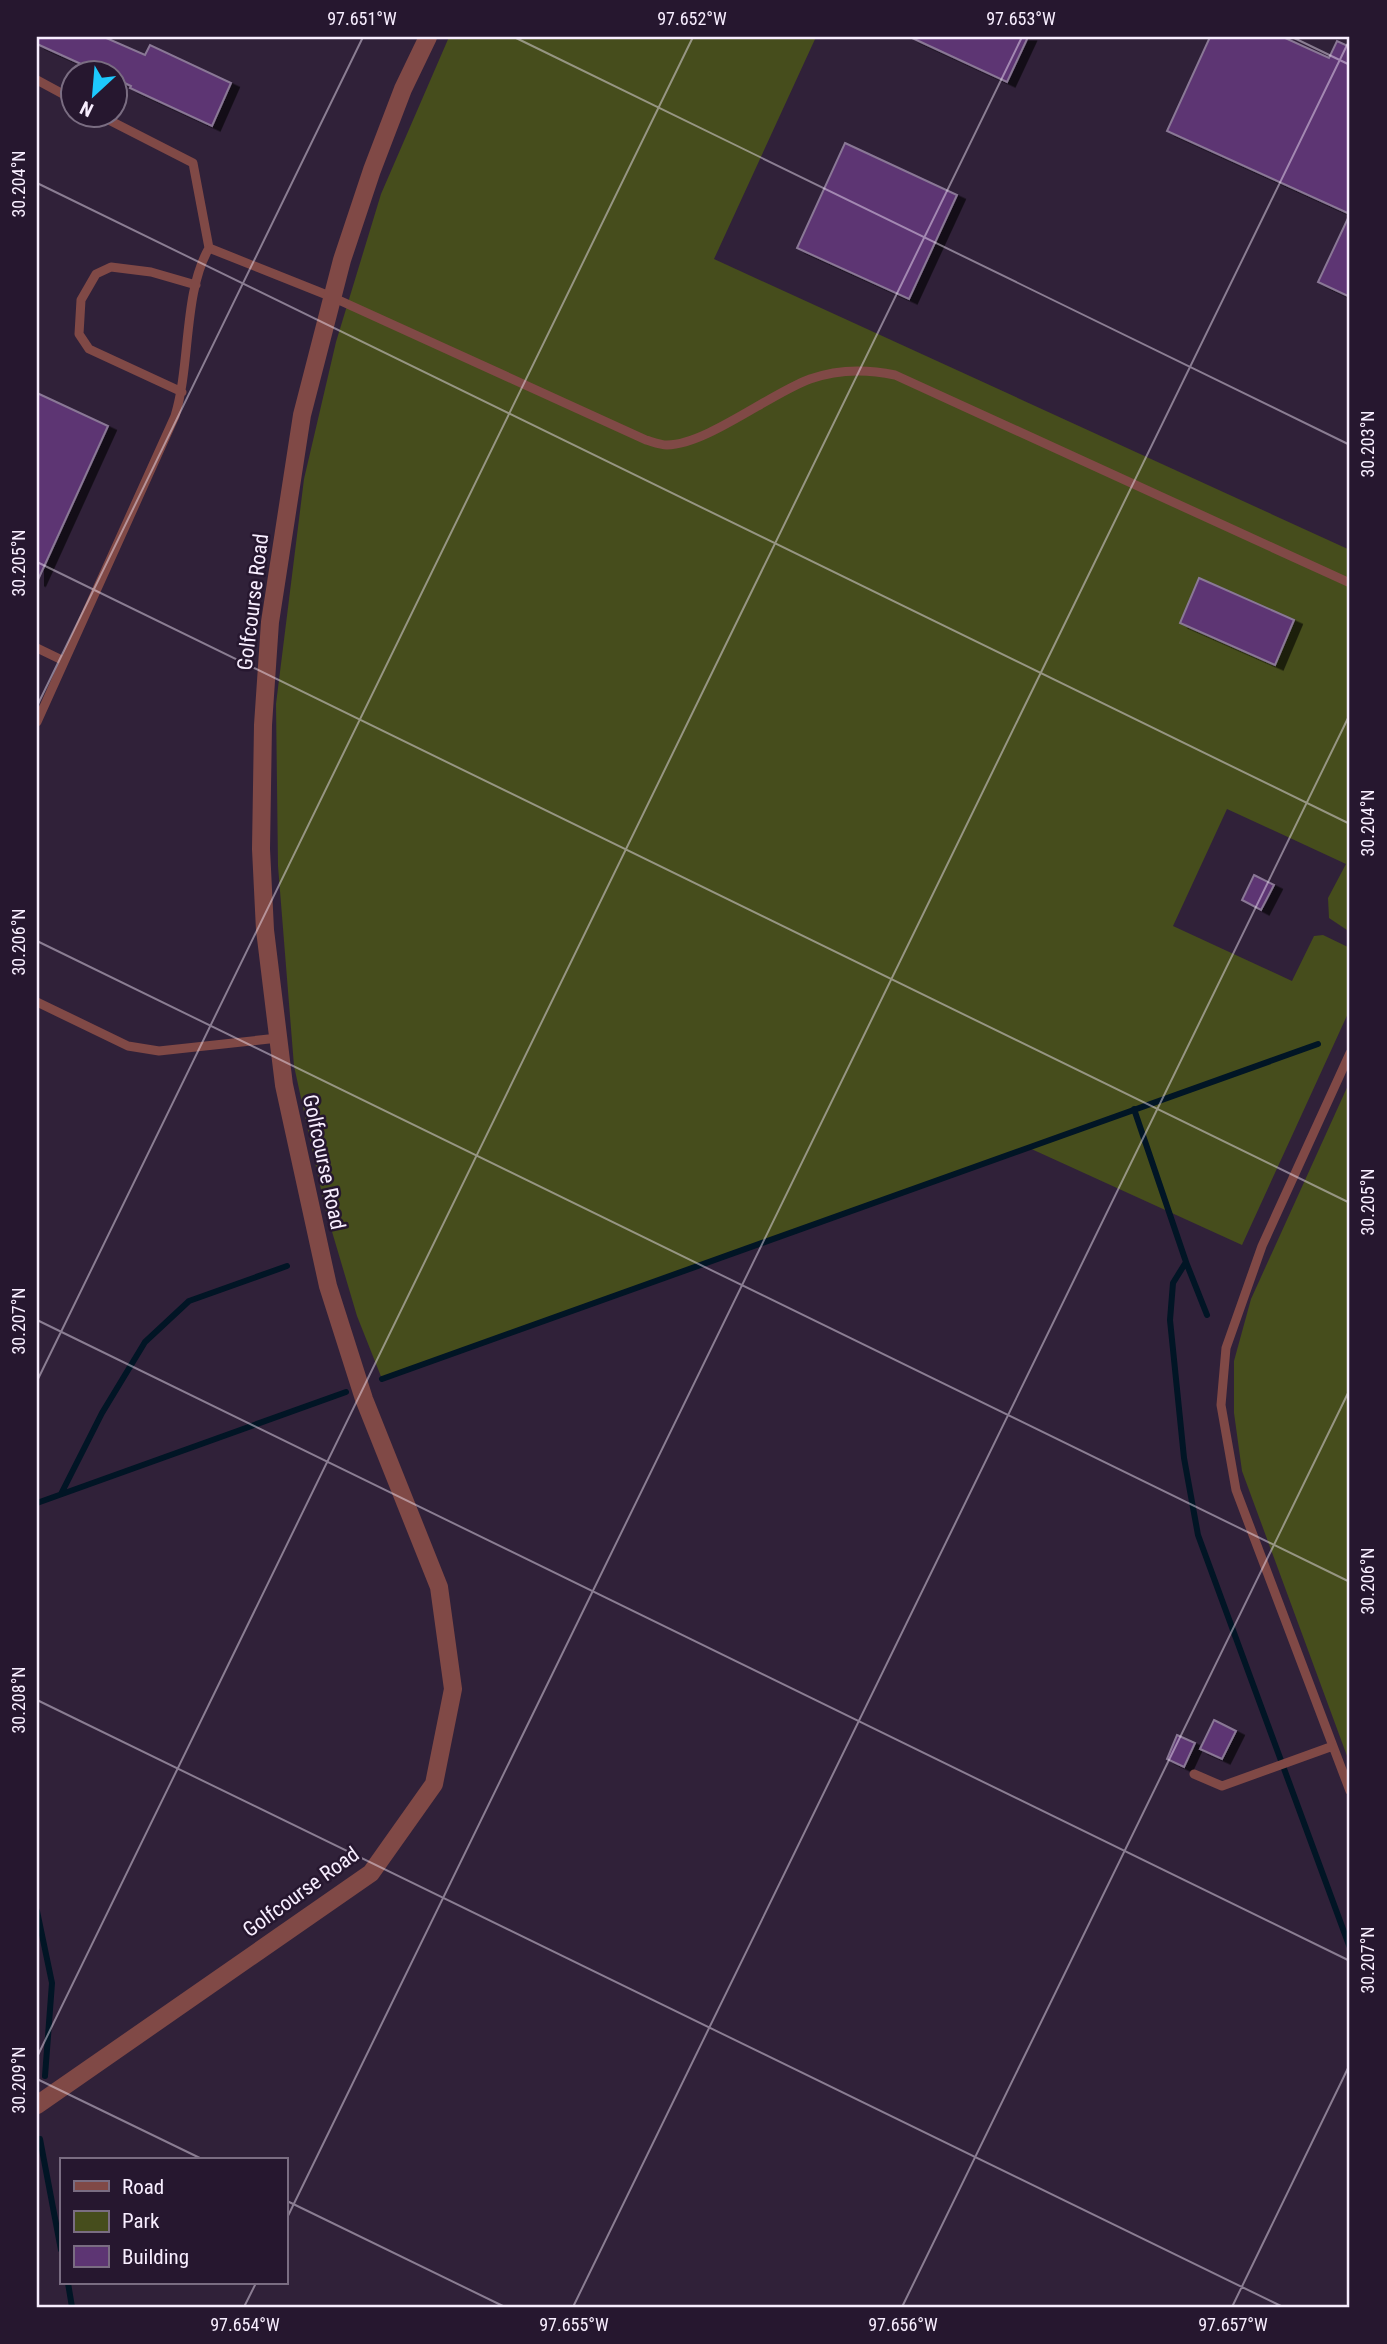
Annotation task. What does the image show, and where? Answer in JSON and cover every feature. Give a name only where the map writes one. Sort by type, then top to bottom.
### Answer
[{"type":"street","name":"Golfcourse Road","points":[[37,2105],[371,1873],[433,1784],[453,1689],[439,1587],[364,1399],[328,1286],[284,1085],[265,930],[261,849],[263,725],[270,622],[302,415],[332,296],[372,170],[403,89],[428,37]]},
{"type":"lane","points":[[37,80],[60,92]]},
{"type":"lane","points":[[37,722],[175,416],[182,392],[195,285],[209,247],[193,163],[128,130]]},
{"type":"lane","points":[[209,247],[332,296],[646,440],[667,445],[695,439],[809,379],[845,371],[878,371],[895,375],[1350,583]]},
{"type":"lane","points":[[182,392],[89,349],[79,334],[81,300],[96,274],[111,267],[151,272],[195,285]]},
{"type":"lane","points":[[37,648],[64,661]]},
{"type":"lane","points":[[37,1002],[128,1046],[142,1049],[171,1049],[278,1038]]},
{"type":"lane","points":[[1350,1053],[1262,1246],[1226,1348],[1221,1405],[1236,1490],[1350,1791]]},
{"type":"lane","points":[[1194,1774],[1222,1786],[1333,1746]]},
{"type":"green space","points":[[449,37],[816,37],[714,259],[1350,550],[1350,932],[1329,918],[1328,898],[1346,864],[1227,809],[1173,926],[1292,981],[1314,936],[1323,935],[1350,948],[1350,1009],[1242,1245],[1027,1147],[382,1379],[357,1316],[325,1208],[294,1066],[278,866],[276,704],[304,479],[336,342],[381,194]]},
{"type":"green space","points":[[1350,1081],[1350,1764],[1242,1471],[1234,1413],[1234,1361],[1251,1299]]},
{"type":"building","points":[[37,37],[104,37],[145,55],[150,45],[231,83],[212,126],[130,88],[130,60],[72,60],[37,44]]},
{"type":"building","points":[[910,37],[1028,37],[1007,82]]},
{"type":"building","points":[[1210,37],[1283,37],[1329,58],[1337,41],[1350,47],[1350,214],[1167,131]]},
{"type":"building","points":[[845,143],[957,195],[909,299],[797,248]]},
{"type":"building","points":[[1350,214],[1350,297],[1318,282]]},
{"type":"building","points":[[37,393],[108,426],[37,582]]},
{"type":"building","points":[[1199,578],[1294,620],[1275,665],[1180,623]]},
{"type":"building","points":[[1254,875],[1274,885],[1261,910],[1242,900]]},
{"type":"building","points":[[1214,1720],[1236,1731],[1222,1759],[1200,1749]]},
{"type":"building","points":[[1177,1735],[1195,1743],[1184,1767],[1167,1759]]},
{"type":"waterway","points":[[382,1379],[1318,1044]]},
{"type":"waterway","points":[[1134,1109],[1186,1262],[1173,1283],[1170,1320],[1184,1458],[1198,1535],[1350,1948]]},
{"type":"waterway","points":[[1186,1262],[1207,1315]]},
{"type":"waterway","points":[[61,1494],[102,1413],[145,1342],[189,1301],[287,1266]]},
{"type":"waterway","points":[[37,1503],[346,1392]]},
{"type":"waterway","points":[[37,1911],[52,1983],[45,2076]]},
{"type":"waterway","points":[[40,2139],[60,2245]]},
{"type":"waterway","points":[[68,2284],[72,2307]]}]
